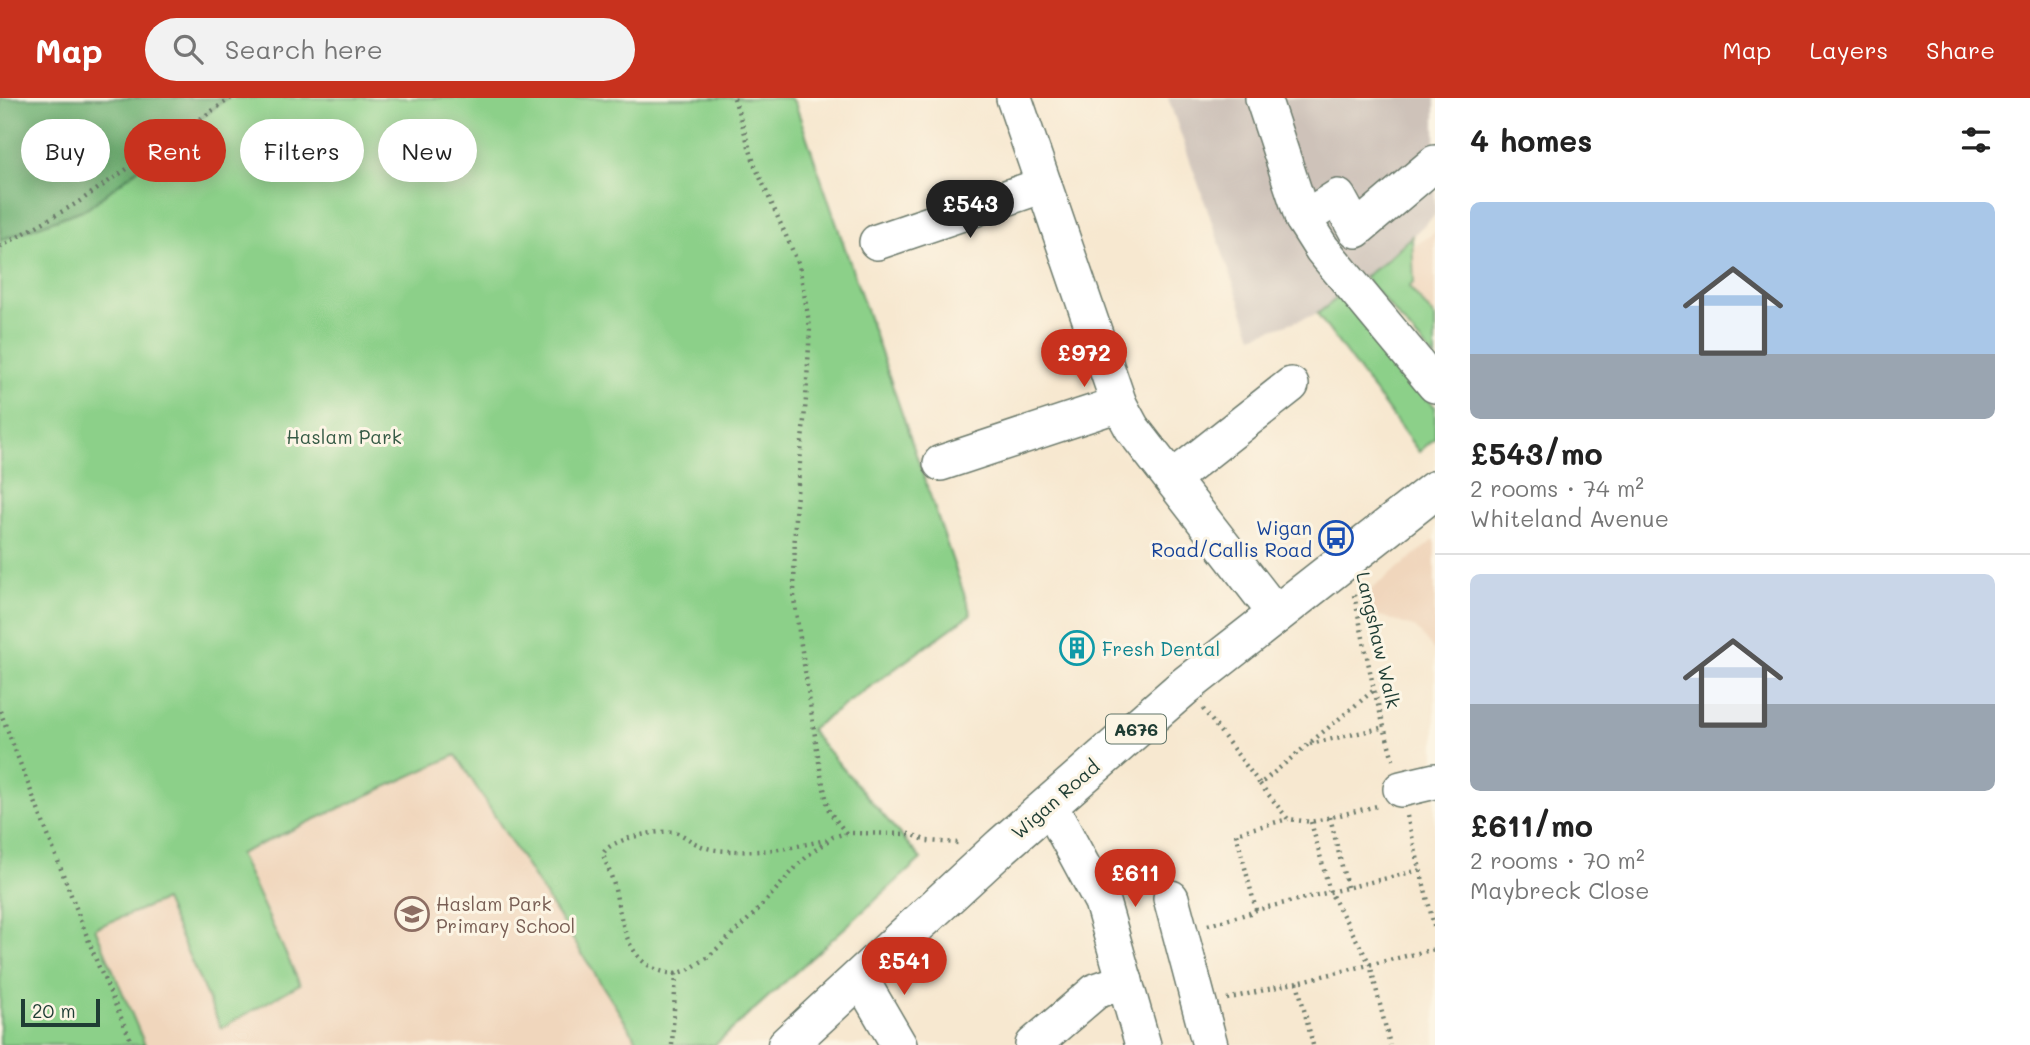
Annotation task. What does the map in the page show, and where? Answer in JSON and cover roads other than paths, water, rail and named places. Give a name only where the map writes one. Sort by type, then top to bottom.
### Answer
[{"type":"main road","name":"Wigan Road","points":[[787,1045],[1002,846],[1185,687],[1435,490]]},
{"type":"street","points":[[1014,98],[1119,404],[1132,428],[1276,614]]},
{"type":"street","points":[[1263,98],[1303,219],[1322,249],[1435,385]]},
{"type":"street","points":[[1303,219],[1338,197],[1356,230],[1435,163]]},
{"type":"street","points":[[877,242],[1044,185]]},
{"type":"street","points":[[1172,479],[1291,385]]},
{"type":"street","points":[[941,463],[1119,404]]},
{"type":"street","points":[[1402,794],[1435,781]]},
{"type":"street","points":[[1049,804],[1102,902],[1143,1045]]},
{"type":"street","points":[[1171,898],[1180,933],[1187,995],[1210,1045]]},
{"type":"street","points":[[860,978],[899,1045]]},
{"type":"street","points":[[1033,1045],[1097,991],[1125,981]]},
{"type":"place","name":"Wigan Road/Callis Road","points":[[1336,538]]},
{"type":"place","name":"Fresh Dental","points":[[1077,648]]},
{"type":"place","name":"Haslam Park Primary School","points":[[412,914]]},
{"type":"park label","name":"Haslam Park","points":[[344,436]]}]
